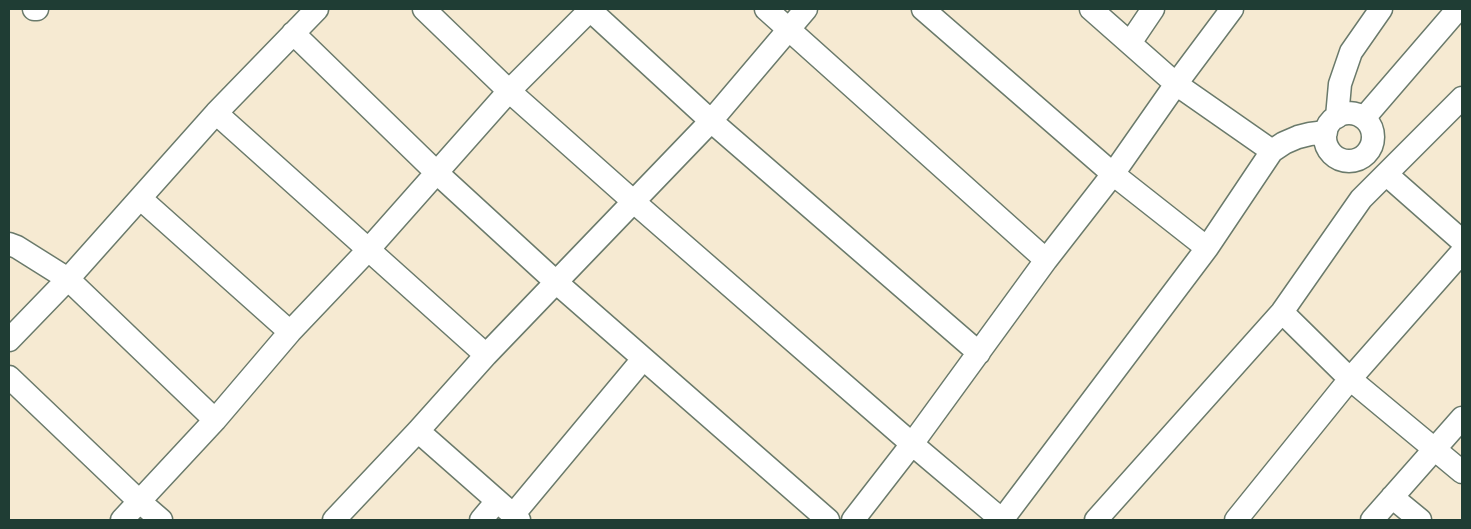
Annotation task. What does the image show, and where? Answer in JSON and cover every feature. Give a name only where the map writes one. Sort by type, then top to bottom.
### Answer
[{"type":"street","points":[[9,340],[141,199],[216,113],[317,9]]},
{"type":"street","points":[[424,9],[509,91],[634,202],[1002,520],[1207,248],[1272,151],[1284,143],[1331,124],[1346,114],[1355,114],[1364,118],[1372,131],[1373,142],[1370,149],[1369,169],[1361,199]]},
{"type":"street","points":[[122,520],[215,420],[290,332],[368,250],[509,91],[590,9],[711,121],[979,353]]},
{"type":"street","points":[[766,9],[1046,260]]},
{"type":"street","points":[[334,520],[486,355],[711,121],[806,9]]},
{"type":"street","points":[[923,9],[1113,174],[1207,248]]},
{"type":"street","points":[[1091,9],[1176,84],[1272,151]]},
{"type":"street","points":[[1130,43],[1154,9]]},
{"type":"street","points":[[853,520],[912,444],[1046,260],[1113,174],[1176,84],[1232,9]]},
{"type":"street","points":[[1370,149],[1359,160],[1343,161],[1328,150],[1326,141],[1340,84],[1351,52],[1381,9]]},
{"type":"street","points":[[1364,118],[1458,9]]},
{"type":"street","points":[[294,33],[436,172],[556,283],[828,520]]},
{"type":"street","points":[[1096,520],[1282,312],[1361,199],[1462,98]]},
{"type":"street","points":[[216,113],[486,355]]},
{"type":"street","points":[[1386,174],[1462,240]]},
{"type":"street","points":[[141,199],[290,332]]},
{"type":"street","points":[[9,244],[17,247],[68,279],[215,420]]},
{"type":"street","points":[[1236,520],[1350,379],[1462,252]]},
{"type":"street","points":[[1282,312],[1350,379],[1462,472]]},
{"type":"street","points":[[481,520],[510,512],[643,359]]},
{"type":"street","points":[[9,377],[161,520]]},
{"type":"street","points":[[1372,520],[1462,418]]},
{"type":"street","points":[[418,431],[510,512]]},
{"type":"street","points":[[1392,497],[1420,520]]}]
